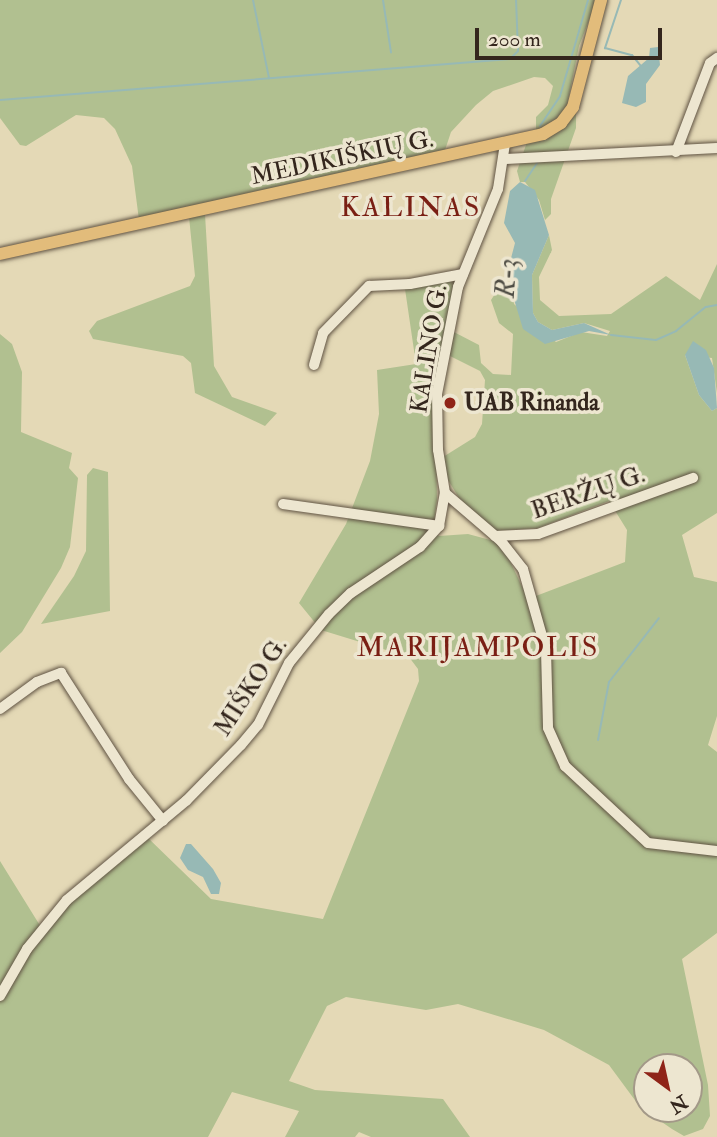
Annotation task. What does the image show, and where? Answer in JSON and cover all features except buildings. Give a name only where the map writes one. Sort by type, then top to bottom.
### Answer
[{"type":"main road","name":"MEDIKIŠKIŲ G.","points":[[0,254],[543,134],[566,117],[576,98],[586,43],[601,0]]},
{"type":"street","points":[[676,152],[710,64],[717,58]]},
{"type":"street","name":"KALINO G.","points":[[439,526],[445,493],[438,450],[437,394],[463,274],[485,226],[506,159],[505,144]]},
{"type":"street","points":[[506,159],[717,148]]},
{"type":"street","points":[[314,365],[323,333],[369,286],[410,285],[463,274]]},
{"type":"street","name":"BERŽŲ G.","points":[[494,536],[538,534],[693,478]]},
{"type":"street","points":[[445,493],[514,555],[531,591],[546,650],[548,728],[565,766],[648,843],[717,851]]},
{"type":"street","points":[[284,504],[439,526]]},
{"type":"street","name":"MIŠKO G.","points":[[0,996],[27,949],[66,900],[201,788],[258,725],[277,681],[330,614],[351,593],[420,547],[439,526]]},
{"type":"street","points":[[0,709],[37,682],[61,673],[129,779],[163,821]]},
{"type":"green space","points":[[0,0],[597,0],[579,46],[567,106],[562,115],[536,133],[536,117],[548,105],[553,86],[545,78],[534,77],[493,91],[476,105],[451,132],[444,153],[139,220],[132,166],[115,129],[104,118],[76,115],[26,146],[20,145],[0,118]]},
{"type":"green space","points":[[576,109],[576,128],[551,199],[551,214],[545,220],[539,200],[525,182],[520,182],[517,171],[527,142]]},
{"type":"green space","points":[[205,214],[214,366],[232,397],[277,413],[265,426],[195,393],[191,363],[183,356],[93,339],[89,331],[97,321],[190,286],[195,276],[189,217]]},
{"type":"green space","points":[[549,235],[552,250],[539,277],[540,300],[559,316],[611,314],[666,276],[700,300],[717,264],[717,393],[712,358],[685,355],[699,395],[712,411],[717,408],[717,513],[682,535],[694,577],[717,582],[717,716],[708,745],[717,752],[717,933],[682,959],[701,1053],[633,1053],[633,1098],[609,1065],[544,1030],[458,1004],[426,1010],[346,997],[327,1006],[289,1081],[315,1090],[443,1099],[470,1137],[371,1137],[359,1132],[355,1137],[285,1137],[299,1111],[232,1092],[208,1137],[0,1137],[0,861],[44,932],[70,902],[148,838],[211,899],[323,919],[419,681],[418,669],[409,657],[321,630],[299,603],[346,524],[370,461],[379,414],[377,370],[416,364],[405,289],[458,279],[435,384],[437,500],[433,529],[439,536],[468,534],[494,541],[509,559],[528,599],[625,562],[627,530],[609,501],[538,528],[495,531],[459,498],[445,475],[443,457],[475,437],[482,424],[485,380],[480,371],[446,354],[450,330],[479,345],[481,363],[493,374],[511,375],[513,334],[499,323],[491,300],[495,294],[513,296],[514,304],[556,342],[581,332],[607,336],[610,331],[584,323],[552,330],[538,322],[533,313],[532,275]]},
{"type":"green space","points":[[0,334],[12,344],[22,372],[21,432],[72,453],[69,468],[78,478],[70,547],[61,568],[22,632],[0,653]]},
{"type":"green space","points":[[93,468],[108,472],[110,611],[41,624],[74,576],[86,551],[87,475]]},
{"type":"green space","points":[[703,1061],[710,1116],[703,1129],[684,1136],[663,1123],[703,1123]]},
{"type":"water","points":[[658,47],[660,65],[646,84],[646,102],[636,107],[622,103],[628,76],[649,58],[650,48]]},
{"type":"water","points":[[520,182],[535,190],[549,235],[532,275],[533,313],[538,322],[552,330],[584,323],[611,335],[589,331],[545,344],[523,329],[513,296],[510,262],[515,243],[504,223],[510,191]]},
{"type":"water","points":[[693,341],[706,350],[714,368],[717,408],[712,411],[699,395],[685,355]]},
{"type":"water","points":[[186,844],[191,844],[213,869],[221,883],[219,894],[211,894],[203,877],[188,870],[180,858]]},
{"type":"waterway","points":[[253,0],[269,78]]},
{"type":"waterway","points":[[383,0],[391,52]]},
{"type":"waterway","points":[[0,100],[510,59],[518,51],[516,0]]},
{"type":"waterway","name":"R-3","points":[[540,126],[560,96],[588,0]]},
{"type":"waterway","points":[[621,0],[605,48],[632,55],[640,65]]},
{"type":"waterway","name":"R-3","points":[[525,181],[537,163]]},
{"type":"waterway","name":"R-3","points":[[611,335],[656,340],[676,331],[706,307],[717,305]]},
{"type":"waterway","points":[[598,740],[609,682],[659,618]]},
{"type":"place","name":"UAB Rinanda","points":[[450,403]]},
{"type":"district","name":"KALINAS","points":[[411,208]]},
{"type":"district","name":"MARIJAMPOLIS","points":[[478,648]]}]
